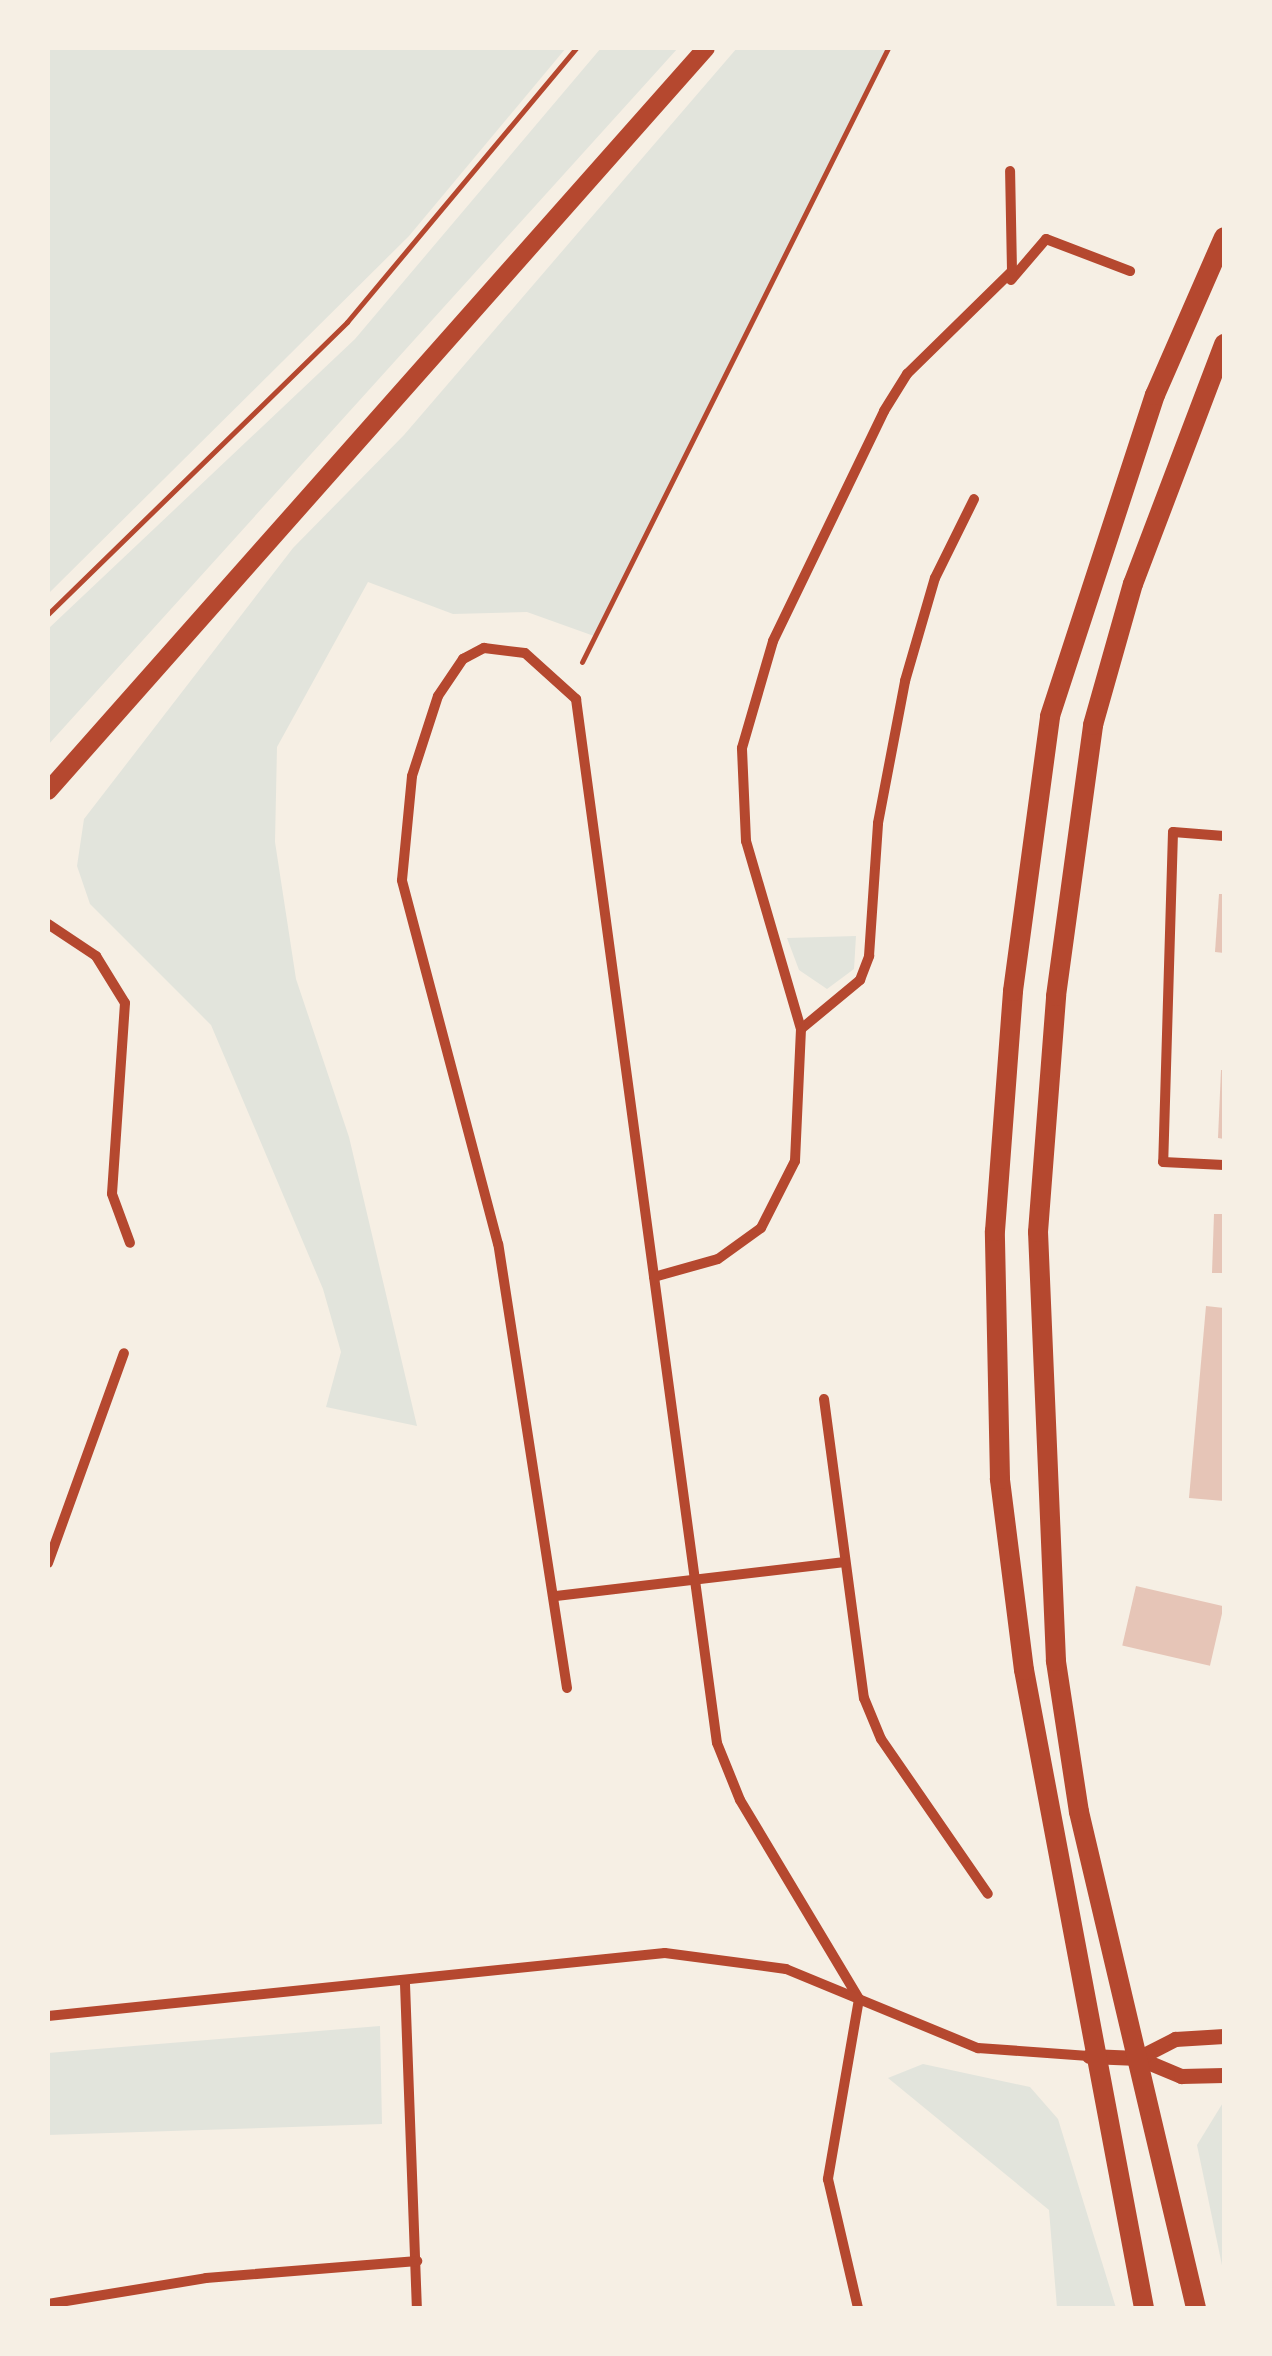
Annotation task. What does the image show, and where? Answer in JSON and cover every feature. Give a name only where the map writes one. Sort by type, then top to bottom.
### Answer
[{"type":"main road","points":[[48,791],[706,48]]},
{"type":"main road","points":[[1144,2308],[1089,2056],[1000,1479],[996,1212],[1013,991],[1050,716],[1155,394],[1224,237]]},
{"type":"main road","points":[[1196,2308],[1079,1812],[1056,1661],[1038,1232],[1056,996],[1093,725],[1133,584],[1224,344]]},
{"type":"street","points":[[1002,289],[1017,218],[1010,171]]},
{"type":"street","points":[[654,1277],[718,1259],[761,1228],[783,1194],[795,1161],[802,1029],[746,841],[742,748],[774,641],[884,411],[928,351],[1002,289],[1046,239],[1130,272]]},
{"type":"street","points":[[802,1029],[860,980],[870,956],[878,823],[905,681],[935,578],[974,498]]},
{"type":"street","points":[[567,1688],[556,1596],[498,1244],[402,880],[412,776],[438,696],[463,660],[484,648],[524,653],[576,699],[654,1277],[689,1580],[728,1776],[859,1999],[828,2179],[858,2308]]},
{"type":"street","points":[[1224,836],[1173,832],[1163,1162],[1224,1165]]},
{"type":"street","points":[[48,924],[96,956],[125,1002],[112,1194],[130,1243]]},
{"type":"street","points":[[48,1563],[124,1353]]},
{"type":"street","points":[[824,1399],[864,1698],[881,1739],[988,1894]]},
{"type":"street","points":[[556,1596],[845,1562]]},
{"type":"street","points":[[48,2016],[405,1984],[665,1954],[786,1969],[978,2048],[1138,2058],[1181,2076],[1224,2074]]},
{"type":"street","points":[[405,1984],[417,2308]]},
{"type":"street","points":[[1138,2058],[1175,2039],[1224,2036]]},
{"type":"street","points":[[48,2304],[206,2278],[418,2261]]},
{"type":"path","points":[[48,614],[347,322],[576,48]]},
{"type":"path","points":[[582,662],[888,48]]},
{"type":"shaded area","points":[[48,48],[566,48],[409,236],[48,594]]},
{"type":"shaded area","points":[[601,48],[678,48],[48,745],[48,629],[355,339]]},
{"type":"shaded area","points":[[737,48],[888,48],[594,636],[527,612],[453,614],[368,582],[277,747],[275,842],[296,979],[349,1137],[417,1426],[326,1407],[341,1352],[323,1289],[211,1025],[90,904],[77,866],[84,819],[293,548],[404,435]]},
{"type":"shaded area","points":[[856,936],[854,969],[827,989],[799,970],[787,938]]},
{"type":"shaded area","points":[[380,2026],[382,2124],[48,2135],[48,2053]]},
{"type":"shaded area","points":[[923,2064],[1030,2087],[1058,2119],[1116,2308],[1057,2308],[1049,2210],[888,2078]]},
{"type":"shaded area","points":[[1224,2101],[1224,2275],[1197,2145]]},
{"type":"building","points":[[1219,894],[1224,894],[1224,953],[1215,952]]},
{"type":"building","points":[[1224,1070],[1224,1139],[1218,1138]]},
{"type":"building","points":[[1214,1214],[1224,1214],[1224,1273],[1212,1273]]},
{"type":"building","points":[[1206,1306],[1224,1308],[1224,1501],[1189,1498]]},
{"type":"building","points":[[1136,1586],[1224,1606],[1210,1666],[1122,1645]]}]
